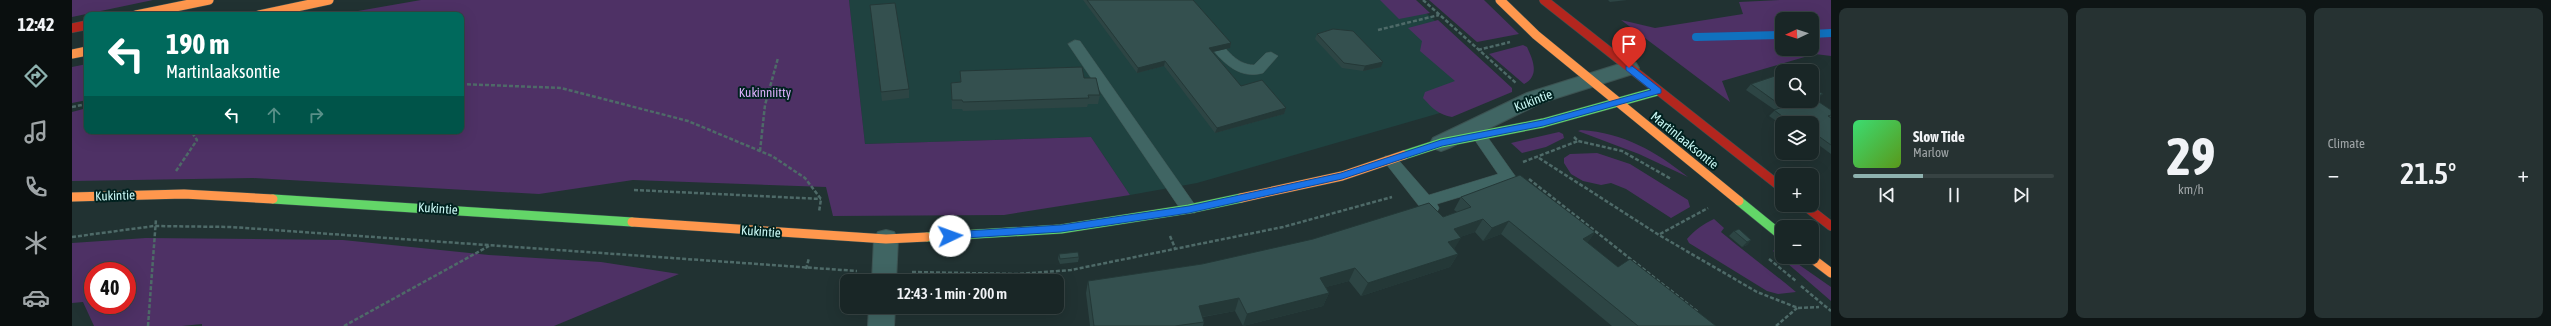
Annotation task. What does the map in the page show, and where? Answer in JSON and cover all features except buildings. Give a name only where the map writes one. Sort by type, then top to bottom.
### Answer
[{"type":"main road","points":[[151,12],[209,0]]},
{"type":"main road","points":[[273,12],[329,0]]},
{"type":"main road","name":"Martinlaaksontie","points":[[1500,0],[1536,35],[1775,230]]},
{"type":"main road","name":"Martinlaaksontie","points":[[1544,0],[1775,183]]},
{"type":"main road","points":[[72,28],[84,26]]},
{"type":"main road","points":[[72,54],[84,52]]},
{"type":"main road","name":"Kukintie","points":[[72,197],[161,194],[265,198],[886,239],[1061,229],[1189,209],[1342,176],[1441,143],[1556,120],[1658,91]]},
{"type":"main road","points":[[1813,212],[1831,226]]},
{"type":"main road","points":[[1819,264],[1831,273]]},
{"type":"street","name":"Kukintie","points":[[1441,143],[1534,98],[1629,68]]},
{"type":"street","points":[[884,274],[886,239]]},
{"type":"street","points":[[881,326],[882,314]]},
{"type":"lane","points":[[1197,22],[1234,65],[1245,71],[1258,70],[1271,56]]},
{"type":"lane","points":[[1075,44],[1189,209]]},
{"type":"lane","points":[[1425,202],[1508,177],[1479,136]]},
{"type":"lane","points":[[1390,160],[1442,221]]},
{"type":"path","points":[[1423,0],[1534,98]]},
{"type":"path","points":[[1378,30],[1439,15]]},
{"type":"path","points":[[760,151],[766,105],[778,58]]},
{"type":"path","points":[[464,84],[561,88],[688,121],[772,156],[805,178],[821,199],[634,190]]},
{"type":"path","points":[[72,107],[84,105]]},
{"type":"path","points":[[1556,120],[1578,141],[1622,151],[1675,181]]},
{"type":"path","points":[[148,326],[154,226],[161,194],[197,140],[193,134]]},
{"type":"path","points":[[1539,158],[1659,235],[1757,292],[1798,308],[1819,307]]},
{"type":"path","points":[[1524,175],[1704,316]]},
{"type":"path","points":[[1659,235],[1710,207],[1704,202]]},
{"type":"path","points":[[344,326],[363,314],[490,246]]},
{"type":"path","points":[[1763,254],[1831,311]]},
{"type":"path","points":[[1776,326],[1798,308]]},
{"type":"shaded area","points":[[849,0],[1411,0],[1493,71],[1492,98],[1197,183],[1130,195],[1091,137],[865,144]]},
{"type":"green space","points":[[72,0],[153,0],[96,12],[84,12],[84,14],[72,17]]},
{"type":"green space","name":"Kukinniitty","points":[[421,0],[849,0],[865,144],[1091,137],[1130,195],[1004,215],[833,216],[826,187],[633,180],[539,194],[253,178],[72,181],[72,112],[84,109],[84,134],[464,134],[464,12],[352,12]]},
{"type":"green space","points":[[1380,0],[1416,0],[1430,13],[1399,19]]},
{"type":"green space","points":[[1429,0],[1484,0],[1519,34],[1477,42]]},
{"type":"green space","points":[[1831,0],[1831,56],[1819,54],[1819,12],[1775,12],[1775,56],[1808,56],[1781,64],[1775,64],[1775,66],[1722,81],[1730,102],[1621,20],[1655,28],[1743,14],[1739,2]]},
{"type":"green space","points":[[1438,20],[1512,88],[1512,92],[1452,117],[1439,113],[1430,105],[1423,98],[1425,92],[1455,81],[1420,51],[1422,41],[1408,28]]},
{"type":"green space","points":[[1523,45],[1527,47],[1534,67],[1532,77],[1524,84],[1489,54]]},
{"type":"green space","points":[[84,65],[84,101],[72,103],[72,67]]},
{"type":"green space","points":[[1578,131],[1597,132],[1625,139],[1651,151],[1688,177],[1639,154]]},
{"type":"green space","points":[[1559,132],[1563,134],[1564,138],[1546,147],[1522,153],[1511,143]]},
{"type":"green space","points":[[1597,153],[1630,164],[1688,200],[1690,207],[1671,218],[1626,189],[1611,183],[1601,185],[1583,181],[1571,174],[1564,163],[1564,158],[1570,154]]},
{"type":"green space","points":[[1714,219],[1724,228],[1721,232],[1796,292],[1778,294],[1767,291],[1689,243],[1687,239],[1693,233]]},
{"type":"green space","points":[[146,238],[343,240],[489,255],[601,262],[679,274],[554,326],[202,326],[202,324],[182,326],[94,326],[88,314],[136,314],[136,262],[84,262],[84,304],[83,302],[72,303],[72,243]]},
{"type":"green space","points":[[1788,264],[1798,264],[1831,287],[1831,301]]},
{"type":"waterway","points":[[1819,34],[1831,33]]},
{"type":"waterway","points":[[1696,37],[1775,35]]},
{"type":"traffic: fast","points":[[1404,155],[1441,143],[1543,123],[1658,91]]},
{"type":"traffic: fast","points":[[927,237],[1061,229],[1189,209],[1241,198]]},
{"type":"traffic: fast","points":[[273,199],[632,222]]},
{"type":"traffic: fast","points":[[1739,201],[1775,230]]},
{"type":"traffic: slow","points":[[151,12],[209,0]]},
{"type":"traffic: slow","points":[[273,12],[329,0]]},
{"type":"traffic: slow","points":[[1500,0],[1536,35],[1739,201]]},
{"type":"traffic: slow","points":[[72,54],[84,52]]},
{"type":"traffic: slow","points":[[1241,198],[1342,176],[1404,155]]},
{"type":"traffic: slow","points":[[72,197],[184,194],[273,199]]},
{"type":"traffic: slow","points":[[632,222],[886,239],[927,237]]},
{"type":"traffic: slow","points":[[1819,264],[1831,273]]},
{"type":"traffic: jam","points":[[1544,0],[1775,182]]},
{"type":"traffic: jam","points":[[72,28],[84,26]]},
{"type":"traffic: jam","points":[[1813,212],[1831,226]]},
{"type":"route","points":[[950,236],[1061,229],[1189,209],[1342,176],[1441,143],[1543,123],[1658,91],[1629,68]]}]
